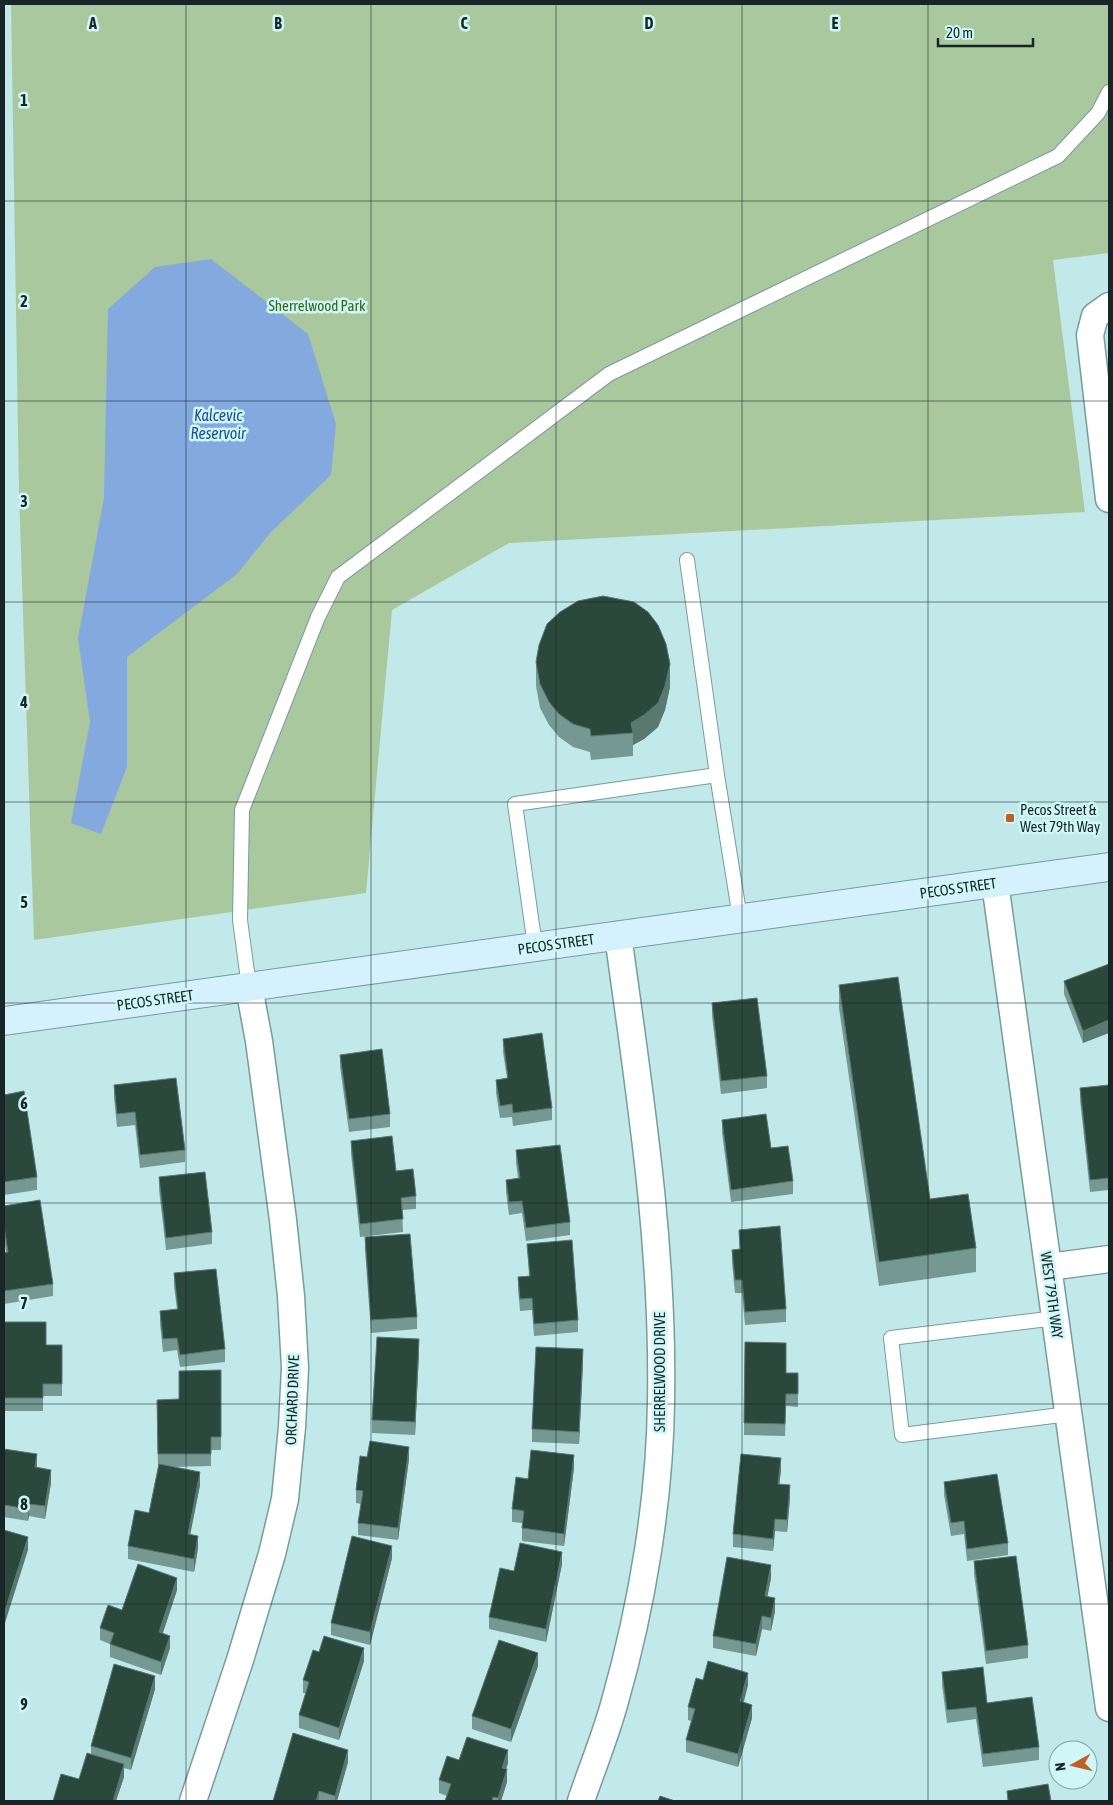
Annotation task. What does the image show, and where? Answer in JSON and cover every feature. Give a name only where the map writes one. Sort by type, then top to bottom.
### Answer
[{"type":"main road","name":"PECOS STREET","points":[[4,1021],[1109,867]]},
{"type":"street","points":[[1109,306],[1095,316],[1090,335],[1109,499]]},
{"type":"street","name":"WEST 79TH WAY","points":[[995,883],[1109,1708]]},
{"type":"street","name":"SHERRELWOOD DRIVE","points":[[581,1801],[626,1661],[641,1585],[656,1489],[661,1402],[661,1315],[651,1184],[618,935]]},
{"type":"street","name":"ORCHARD DRIVE","points":[[193,1801],[240,1660],[272,1554],[285,1499],[292,1427],[295,1368],[291,1296],[280,1201],[249,987]]},
{"type":"street","points":[[1049,1267],[1109,1259]]},
{"type":"lane","points":[[249,987],[240,920],[242,810],[318,617],[338,577],[609,374],[1058,156],[1098,113],[1109,92]]},
{"type":"lane","points":[[687,560],[717,775],[740,918]]},
{"type":"lane","points":[[535,946],[515,804],[717,775]]},
{"type":"lane","points":[[1056,1318],[890,1338],[902,1434],[1069,1414]]},
{"type":"green space","name":"Sherrelwood Park","points":[[11,4],[1109,4],[1109,253],[1053,260],[1085,512],[509,543],[392,610],[366,893],[34,940],[19,493]]},
{"type":"water","name":"Kalcevic Reservoir","points":[[211,259],[308,334],[336,424],[331,475],[271,532],[237,574],[127,657],[127,767],[101,834],[71,823],[90,722],[78,638],[104,498],[108,309],[155,267]]},
{"type":"building","points":[[603,596],[634,602],[648,612],[658,625],[666,644],[670,664],[665,686],[658,703],[631,723],[633,733],[591,736],[590,729],[573,724],[559,714],[549,702],[540,684],[536,662],[539,645],[547,624],[560,612],[578,601]]},
{"type":"building","points":[[1109,964],[1109,1020],[1083,1031],[1064,981]]},
{"type":"building","points":[[898,977],[930,1199],[968,1194],[976,1248],[879,1262],[839,985]]},
{"type":"building","points":[[757,998],[767,1076],[721,1081],[712,1003]]},
{"type":"building","points":[[542,1033],[552,1108],[513,1113],[512,1104],[500,1106],[496,1080],[508,1078],[503,1039]]},
{"type":"building","points":[[382,1049],[390,1114],[349,1119],[340,1055]]},
{"type":"building","points":[[176,1078],[185,1150],[140,1155],[135,1112],[117,1114],[114,1085]]},
{"type":"building","points":[[1109,1085],[1109,1178],[1090,1180],[1080,1088]]},
{"type":"building","points":[[24,1091],[37,1177],[4,1182],[4,1095]]},
{"type":"building","points":[[766,1114],[771,1148],[788,1146],[793,1181],[731,1190],[722,1120]]},
{"type":"building","points":[[392,1136],[396,1171],[413,1169],[416,1196],[401,1198],[403,1219],[360,1224],[351,1141]]},
{"type":"building","points":[[560,1145],[570,1222],[526,1228],[522,1201],[509,1202],[506,1180],[520,1178],[516,1150]]},
{"type":"building","points":[[205,1172],[212,1232],[166,1238],[159,1177]]},
{"type":"building","points":[[40,1200],[53,1284],[4,1291],[4,1253],[8,1252],[4,1226],[4,1206]]},
{"type":"building","points":[[780,1226],[786,1309],[745,1312],[742,1280],[735,1280],[732,1250],[740,1249],[739,1230]]},
{"type":"building","points":[[410,1234],[417,1317],[371,1320],[365,1237]]},
{"type":"building","points":[[572,1240],[578,1320],[534,1324],[532,1298],[520,1299],[518,1277],[530,1276],[527,1244]]},
{"type":"building","points":[[216,1269],[225,1349],[180,1355],[177,1338],[163,1339],[160,1311],[178,1309],[174,1273]]},
{"type":"building","points":[[4,1322],[46,1322],[46,1345],[62,1345],[62,1384],[43,1384],[43,1398],[4,1398]]},
{"type":"building","points":[[377,1337],[419,1339],[415,1422],[372,1420]]},
{"type":"building","points":[[745,1342],[786,1343],[786,1373],[798,1373],[798,1394],[786,1394],[785,1424],[744,1423]]},
{"type":"building","points":[[536,1347],[583,1349],[579,1432],[532,1429]]},
{"type":"building","points":[[221,1370],[221,1437],[211,1437],[211,1454],[158,1454],[157,1400],[179,1399],[179,1371]]},
{"type":"building","points":[[370,1441],[409,1447],[398,1528],[358,1523],[363,1491],[356,1490],[360,1456],[367,1457]]},
{"type":"building","points":[[4,1449],[37,1454],[35,1467],[51,1470],[45,1506],[29,1504],[28,1509],[4,1505]]},
{"type":"building","points":[[531,1450],[574,1455],[564,1534],[522,1528],[524,1511],[512,1509],[516,1477],[528,1479]]},
{"type":"building","points":[[741,1454],[781,1458],[778,1484],[790,1485],[787,1520],[775,1519],[773,1539],[733,1534]]},
{"type":"building","points":[[159,1464],[200,1472],[188,1534],[198,1536],[194,1559],[128,1546],[135,1510],[149,1513]]},
{"type":"building","points":[[997,1474],[1008,1543],[967,1549],[964,1521],[951,1523],[944,1482]]},
{"type":"building","points":[[4,1530],[28,1537],[4,1614]]},
{"type":"building","points":[[352,1536],[392,1546],[370,1632],[331,1623]]},
{"type":"building","points":[[520,1543],[562,1552],[546,1629],[489,1617],[500,1568],[514,1571]]},
{"type":"building","points":[[1016,1556],[1028,1645],[986,1651],[974,1561]]},
{"type":"building","points":[[727,1557],[771,1565],[765,1596],[775,1598],[771,1618],[762,1616],[756,1644],[713,1636]]},
{"type":"building","points":[[138,1564],[177,1578],[159,1632],[170,1636],[161,1662],[110,1644],[114,1633],[100,1628],[108,1605],[122,1610]]},
{"type":"building","points":[[324,1636],[364,1648],[339,1728],[299,1715],[309,1682],[303,1680],[313,1650],[319,1652]]},
{"type":"building","points":[[499,1640],[538,1653],[511,1729],[472,1716]]},
{"type":"building","points":[[708,1661],[748,1673],[740,1701],[752,1705],[738,1754],[686,1740],[695,1709],[688,1707],[696,1678],[703,1680]]},
{"type":"building","points":[[114,1664],[155,1676],[131,1758],[91,1746]]},
{"type":"building","points":[[983,1667],[987,1703],[1032,1697],[1039,1747],[983,1754],[976,1707],[947,1710],[942,1672]]},
{"type":"building","points":[[293,1733],[348,1750],[335,1796],[319,1791],[316,1801],[273,1801]]},
{"type":"building","points":[[467,1737],[508,1750],[502,1768],[507,1769],[498,1798],[493,1797],[492,1801],[445,1801],[451,1784],[439,1780],[447,1756],[459,1760]]},
{"type":"building","points":[[87,1753],[124,1764],[113,1801],[53,1801],[61,1774],[79,1779]]},
{"type":"building","points":[[1048,1784],[1051,1801],[1008,1801],[1007,1791]]},
{"type":"building","points":[[660,1796],[675,1801],[658,1801]]},
{"type":"place","name":"Pecos Street & West 79th Way","points":[[1010,818]]}]
